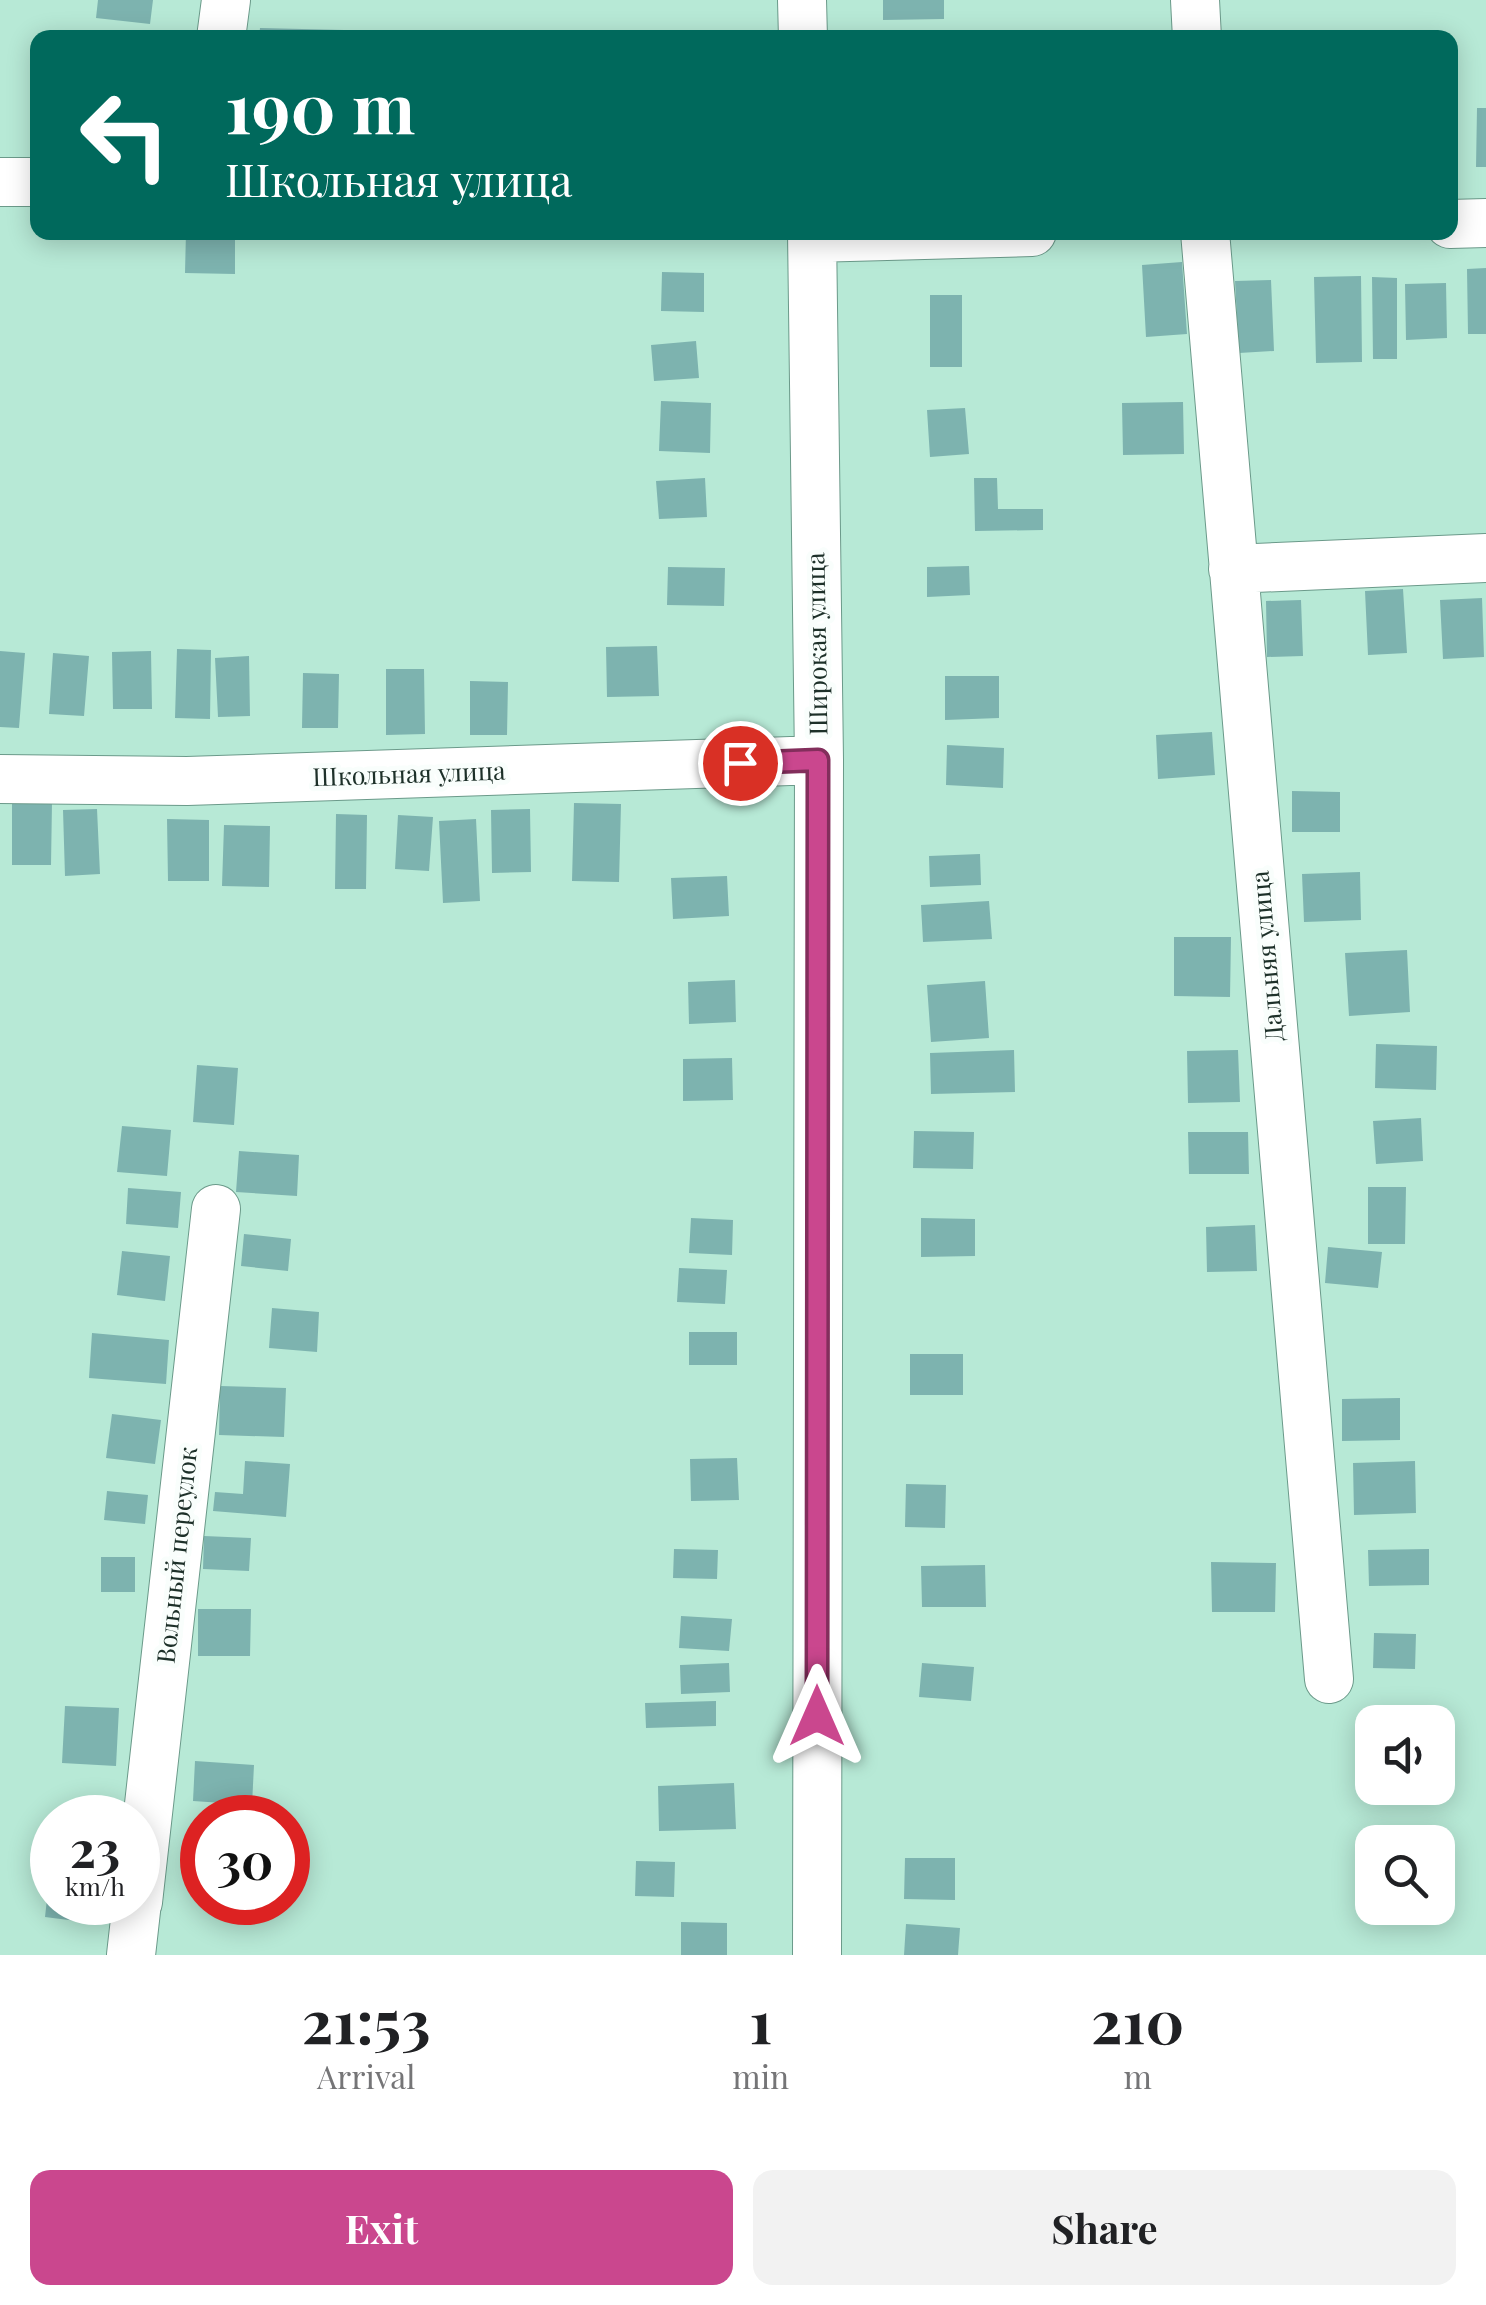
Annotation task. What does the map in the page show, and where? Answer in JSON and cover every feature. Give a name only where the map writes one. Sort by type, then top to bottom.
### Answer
[{"type":"street","points":[[222,30],[226,0]]},
{"type":"street","points":[[802,0],[803,30]]},
{"type":"street","points":[[1196,0],[1197,30]]},
{"type":"street","points":[[0,182],[30,182]]},
{"type":"street","points":[[1458,224],[1486,223]]},
{"type":"street","name":"Широкая улица","points":[[812,240],[818,760],[817,1955]]},
{"type":"street","name":"Дальняя улица","points":[[1206,240],[1329,1679]]},
{"type":"street","points":[[1233,569],[1486,558]]},
{"type":"street","name":"Школьная улица","points":[[0,780],[187,781],[818,760]]},
{"type":"street","name":"Вольный переулок","points":[[150,1795],[216,1209]]},
{"type":"street","name":"Вольный переулок","points":[[132,1955],[135,1925]]},
{"type":"building","points":[[98,0],[153,0],[150,24],[96,18]]},
{"type":"building","points":[[883,0],[944,0],[944,19],[883,20]]},
{"type":"building","points":[[260,28],[344,30],[260,30]]},
{"type":"building","points":[[1477,108],[1486,108],[1486,167],[1476,167]]},
{"type":"building","points":[[186,240],[235,240],[235,274],[185,273]]},
{"type":"building","points":[[1182,262],[1187,334],[1146,337],[1142,265]]},
{"type":"building","points":[[1486,268],[1486,334],[1468,334],[1467,269]]},
{"type":"building","points":[[662,272],[704,273],[704,312],[661,311]]},
{"type":"building","points":[[1361,276],[1362,362],[1316,363],[1314,277]]},
{"type":"building","points":[[1372,277],[1397,278],[1397,359],[1373,359]]},
{"type":"building","points":[[1271,280],[1274,351],[1239,353],[1235,281]]},
{"type":"building","points":[[1446,283],[1447,338],[1406,340],[1405,284]]},
{"type":"building","points":[[930,295],[962,295],[962,367],[930,367]]},
{"type":"building","points":[[696,341],[699,378],[654,381],[651,345]]},
{"type":"building","points":[[661,401],[711,403],[710,453],[659,451]]},
{"type":"building","points":[[1183,402],[1184,454],[1123,455],[1122,403]]},
{"type":"building","points":[[965,408],[969,454],[930,457],[927,410]]},
{"type":"building","points":[[705,478],[707,517],[659,519],[656,481]]},
{"type":"building","points":[[974,478],[997,478],[998,509],[1043,509],[1043,530],[975,531]]},
{"type":"building","points":[[969,566],[970,595],[927,597],[927,567]]},
{"type":"building","points":[[668,567],[725,568],[724,606],[667,605]]},
{"type":"building","points":[[1403,589],[1407,653],[1368,655],[1365,591]]},
{"type":"building","points":[[1482,598],[1484,657],[1443,659],[1440,600]]},
{"type":"building","points":[[1301,600],[1303,656],[1267,657],[1266,601]]},
{"type":"building","points":[[657,646],[659,696],[607,697],[606,647]]},
{"type":"building","points":[[177,649],[211,650],[210,719],[175,718]]},
{"type":"building","points":[[0,651],[25,653],[19,728],[0,727]]},
{"type":"building","points":[[151,651],[152,709],[113,709],[112,652]]},
{"type":"building","points":[[53,653],[89,656],[84,716],[49,714]]},
{"type":"building","points":[[249,656],[250,716],[218,717],[215,658]]},
{"type":"building","points":[[386,669],[424,669],[425,734],[386,735]]},
{"type":"building","points":[[303,673],[339,674],[338,728],[302,728]]},
{"type":"building","points":[[945,676],[999,676],[999,718],[945,720]]},
{"type":"building","points":[[470,681],[508,682],[507,735],[470,735]]},
{"type":"building","points":[[1212,732],[1215,775],[1158,779],[1156,735]]},
{"type":"building","points":[[947,745],[1004,748],[1003,788],[946,785]]},
{"type":"building","points":[[1292,791],[1340,792],[1340,832],[1292,832]]},
{"type":"building","points":[[12,802],[52,802],[51,865],[12,865]]},
{"type":"building","points":[[574,803],[621,804],[619,882],[572,881]]},
{"type":"building","points":[[97,809],[100,874],[65,876],[63,810]]},
{"type":"building","points":[[530,809],[531,872],[492,873],[491,810]]},
{"type":"building","points":[[336,814],[367,815],[366,889],[335,889]]},
{"type":"building","points":[[398,815],[433,817],[429,871],[395,869]]},
{"type":"building","points":[[167,819],[209,820],[209,881],[168,881]]},
{"type":"building","points":[[476,819],[480,901],[443,903],[439,821]]},
{"type":"building","points":[[224,825],[270,826],[269,887],[222,886]]},
{"type":"building","points":[[980,854],[981,885],[930,887],[929,856]]},
{"type":"building","points":[[1360,872],[1361,920],[1304,922],[1302,874]]},
{"type":"building","points":[[727,876],[729,916],[673,919],[671,878]]},
{"type":"building","points":[[989,901],[992,939],[923,942],[921,905]]},
{"type":"building","points":[[1174,937],[1231,937],[1230,997],[1174,996]]},
{"type":"building","points":[[1407,950],[1410,1012],[1349,1016],[1345,953]]},
{"type":"building","points":[[735,980],[736,1022],[689,1024],[688,982]]},
{"type":"building","points":[[985,981],[989,1038],[931,1042],[927,985]]},
{"type":"building","points":[[1376,1044],[1437,1046],[1436,1090],[1375,1088]]},
{"type":"building","points":[[1014,1050],[1015,1092],[931,1094],[930,1053]]},
{"type":"building","points":[[1238,1050],[1240,1102],[1188,1103],[1187,1051]]},
{"type":"building","points":[[732,1058],[733,1100],[683,1101],[683,1059]]},
{"type":"building","points":[[197,1065],[238,1068],[234,1125],[193,1122]]},
{"type":"building","points":[[1421,1118],[1423,1161],[1376,1164],[1373,1121]]},
{"type":"building","points":[[122,1126],[171,1130],[167,1176],[117,1172]]},
{"type":"building","points":[[914,1131],[974,1132],[973,1169],[913,1168]]},
{"type":"building","points":[[1188,1132],[1248,1132],[1249,1174],[1189,1174]]},
{"type":"building","points":[[239,1151],[299,1155],[297,1196],[236,1192]]},
{"type":"building","points":[[1368,1187],[1406,1187],[1405,1244],[1368,1244]]},
{"type":"building","points":[[128,1188],[181,1192],[178,1228],[126,1224]]},
{"type":"building","points":[[691,1218],[733,1220],[732,1255],[689,1253]]},
{"type":"building","points":[[921,1218],[975,1219],[975,1256],[921,1257]]},
{"type":"building","points":[[1255,1225],[1257,1271],[1207,1272],[1206,1227]]},
{"type":"building","points":[[244,1234],[291,1239],[288,1271],[241,1266]]},
{"type":"building","points":[[1328,1247],[1382,1252],[1378,1288],[1325,1283]]},
{"type":"building","points":[[122,1251],[170,1256],[165,1301],[117,1295]]},
{"type":"building","points":[[679,1268],[727,1270],[725,1304],[677,1302]]},
{"type":"building","points":[[272,1308],[319,1312],[317,1352],[269,1348]]},
{"type":"building","points":[[689,1332],[737,1332],[737,1365],[689,1365]]},
{"type":"building","points":[[92,1333],[169,1340],[166,1384],[89,1378]]},
{"type":"building","points":[[910,1354],[963,1354],[963,1395],[910,1395]]},
{"type":"building","points":[[220,1386],[286,1388],[284,1437],[219,1435]]},
{"type":"building","points":[[1400,1398],[1400,1440],[1342,1441],[1342,1399]]},
{"type":"building","points":[[112,1414],[161,1420],[155,1464],[106,1458]]},
{"type":"building","points":[[737,1458],[739,1500],[691,1501],[690,1459]]},
{"type":"building","points":[[245,1461],[290,1464],[286,1517],[213,1511],[215,1492],[243,1494]]},
{"type":"building","points":[[1415,1461],[1416,1513],[1354,1515],[1353,1463]]},
{"type":"building","points":[[906,1484],[946,1485],[945,1528],[905,1527]]},
{"type":"building","points":[[107,1491],[148,1495],[145,1524],[104,1520]]},
{"type":"building","points":[[204,1536],[251,1538],[249,1571],[203,1569]]},
{"type":"building","points":[[674,1549],[718,1550],[717,1579],[673,1578]]},
{"type":"building","points":[[1429,1549],[1429,1585],[1369,1586],[1368,1550]]},
{"type":"building","points":[[101,1557],[135,1557],[135,1592],[101,1592]]},
{"type":"building","points":[[1211,1562],[1276,1563],[1275,1612],[1212,1612]]},
{"type":"building","points":[[985,1565],[986,1607],[922,1607],[921,1566]]},
{"type":"building","points":[[198,1609],[251,1609],[250,1656],[198,1656]]},
{"type":"building","points":[[681,1616],[732,1619],[729,1651],[679,1648]]},
{"type":"building","points":[[1374,1633],[1416,1634],[1415,1669],[1373,1668]]},
{"type":"building","points":[[729,1663],[730,1692],[681,1694],[680,1665]]},
{"type":"building","points":[[922,1663],[974,1667],[971,1701],[919,1697]]},
{"type":"building","points":[[716,1701],[716,1726],[646,1728],[645,1703]]},
{"type":"building","points":[[65,1706],[119,1708],[116,1766],[62,1763]]},
{"type":"building","points":[[195,1761],[254,1765],[252,1795],[193,1795]]},
{"type":"building","points":[[734,1783],[736,1829],[659,1831],[658,1786]]},
{"type":"building","points":[[905,1858],[955,1858],[955,1900],[904,1899]]},
{"type":"building","points":[[636,1861],[675,1862],[674,1897],[635,1896]]},
{"type":"building","points":[[681,1922],[727,1923],[727,1955],[681,1955]]},
{"type":"building","points":[[906,1924],[960,1928],[958,1955],[904,1955]]},
{"type":"route","points":[[740,763],[818,760],[817,1716]]}]
